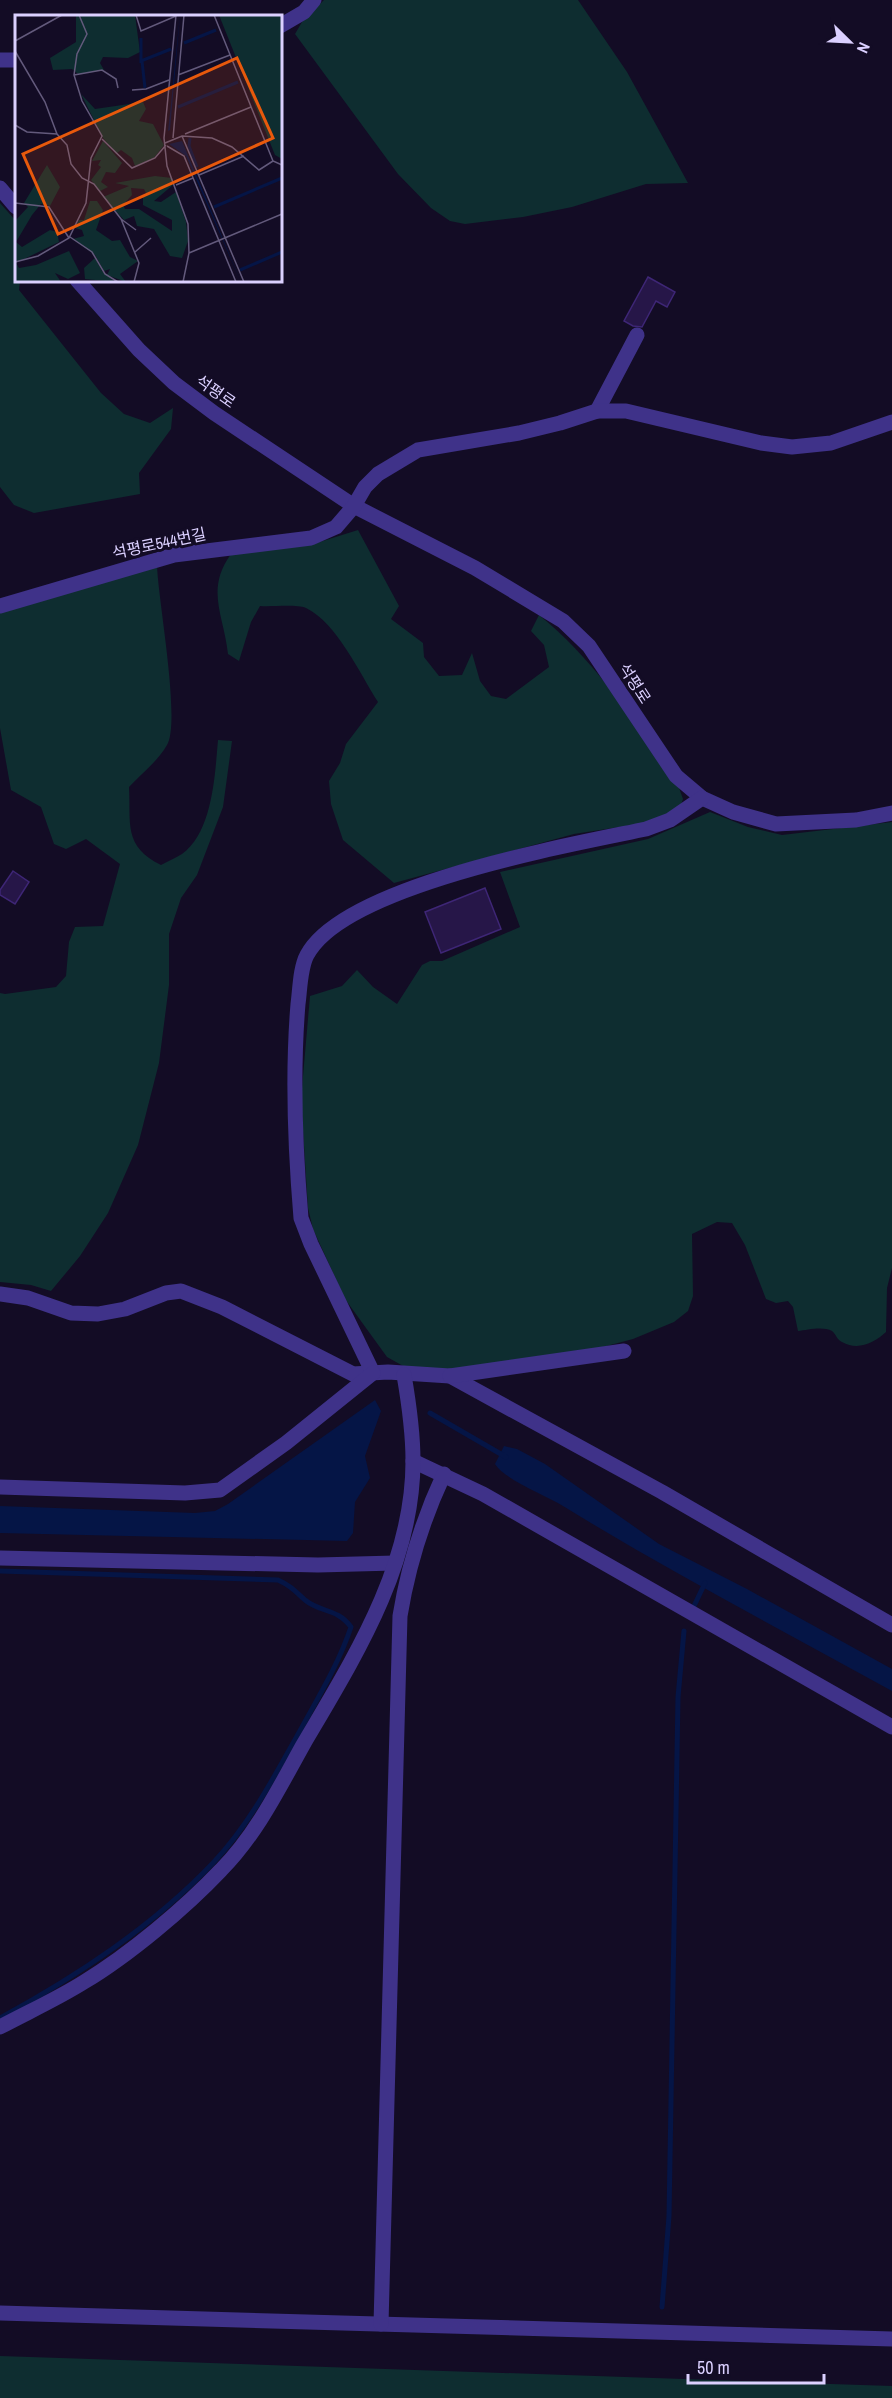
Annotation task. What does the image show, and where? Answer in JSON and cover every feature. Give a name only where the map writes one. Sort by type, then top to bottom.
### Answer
[{"type":"street","points":[[282,25],[304,12],[314,0]]},
{"type":"street","points":[[0,188],[15,206]]},
{"type":"street","name":"석평로","points":[[79,282],[131,341],[174,383],[354,506],[475,568],[563,621],[589,646],[676,776],[702,798],[733,812],[776,824],[856,820],[892,813]]},
{"type":"street","points":[[597,411],[637,334]]},
{"type":"street","points":[[354,506],[365,487],[378,474],[418,450],[519,433],[597,411],[626,411],[761,443],[792,447],[831,443],[892,423]]},
{"type":"street","name":"석평로544번길","points":[[0,606],[174,555],[312,538],[336,527],[354,506]]},
{"type":"street","points":[[373,1373],[301,1218],[294,1052],[305,957],[320,935],[411,888],[492,862],[646,829],[670,819],[702,798]]},
{"type":"street","points":[[0,1294],[28,1298],[71,1313],[98,1314],[125,1309],[166,1293],[181,1291],[222,1307],[353,1374],[450,1376],[624,1351]]},
{"type":"street","points":[[0,1487],[184,1493],[220,1490],[286,1443],[373,1373]]},
{"type":"street","points":[[0,2027],[85,1982],[127,1951],[193,1898],[239,1850],[346,1673],[380,1606],[395,1563],[404,1536],[412,1491],[411,1420],[404,1375]]},
{"type":"street","points":[[450,1376],[662,1492],[892,1625]]},
{"type":"street","points":[[413,1461],[444,1474],[892,1726]]},
{"type":"street","points":[[381,2324],[400,1616],[414,1554],[431,1501],[444,1474]]},
{"type":"street","points":[[0,1558],[318,1565],[395,1563]]},
{"type":"street","points":[[0,2313],[892,2339]]},
{"type":"green space","points":[[324,0],[578,0],[627,72],[688,183],[646,184],[572,207],[523,217],[465,224],[450,221],[431,208],[398,174],[295,34],[302,22]]},
{"type":"green space","points":[[0,203],[15,220],[15,282],[20,282],[19,290],[101,393],[124,414],[150,423],[173,408],[171,429],[139,473],[140,494],[34,513],[14,505],[0,487]]},
{"type":"green space","points":[[358,530],[399,606],[391,619],[423,643],[424,657],[439,676],[462,675],[472,653],[480,681],[491,696],[506,699],[549,667],[544,645],[531,631],[539,615],[560,633],[614,694],[677,782],[683,799],[678,814],[639,824],[574,834],[394,883],[343,840],[331,804],[329,781],[340,763],[346,744],[378,702],[338,637],[317,615],[306,608],[260,606],[251,622],[239,661],[228,654],[218,603],[218,591],[223,567],[231,554],[310,545]]},
{"type":"green space","points":[[157,565],[168,659],[171,732],[163,751],[129,787],[130,823],[135,842],[149,858],[161,865],[182,854],[192,844],[200,832],[210,801],[218,740],[232,741],[223,807],[197,875],[181,898],[169,934],[169,985],[159,1063],[138,1145],[108,1213],[80,1256],[51,1291],[31,1285],[0,1282],[0,993],[56,987],[66,976],[69,942],[75,927],[103,926],[120,864],[86,839],[66,849],[54,844],[41,807],[11,790],[0,728],[0,611]]},
{"type":"green space","points":[[710,812],[748,827],[782,835],[892,822],[892,1268],[887,1288],[886,1332],[871,1342],[854,1346],[840,1341],[833,1332],[828,1330],[798,1331],[793,1307],[788,1301],[776,1303],[766,1299],[745,1245],[732,1223],[717,1222],[692,1234],[693,1296],[688,1311],[674,1322],[633,1339],[584,1352],[449,1370],[405,1367],[387,1357],[345,1299],[313,1229],[308,1208],[301,1099],[310,996],[342,986],[357,970],[373,987],[397,1004],[422,965],[430,961],[442,961],[520,927],[500,872],[648,839]]},
{"type":"green space","points":[[0,2356],[892,2386],[892,2398],[0,2398]]},
{"type":"shaded area","points":[[375,1400],[381,1411],[365,1456],[370,1478],[355,1502],[353,1533],[347,1541],[0,1533],[0,1506],[195,1513],[215,1511]]},
{"type":"shaded area","points":[[504,1446],[517,1449],[545,1464],[659,1544],[747,1589],[892,1669],[892,1691],[507,1476],[495,1464]]},
{"type":"building","points":[[648,277],[675,292],[667,307],[656,301],[642,327],[633,326],[624,321]]},
{"type":"building","points":[[13,871],[29,882],[15,904],[0,895],[0,890]]},
{"type":"building","points":[[485,888],[501,929],[441,953],[425,912]]},
{"type":"waterway","points":[[430,1413],[506,1457]]},
{"type":"waterway","points":[[0,1571],[278,1580],[311,1604],[340,1617],[351,1627],[328,1679],[271,1781],[239,1832],[213,1863],[165,1908],[112,1949],[57,1985],[0,2018]]},
{"type":"waterway","points":[[694,1606],[705,1583]]},
{"type":"waterway","points":[[662,2307],[669,2216],[678,1697],[684,1631]]}]
